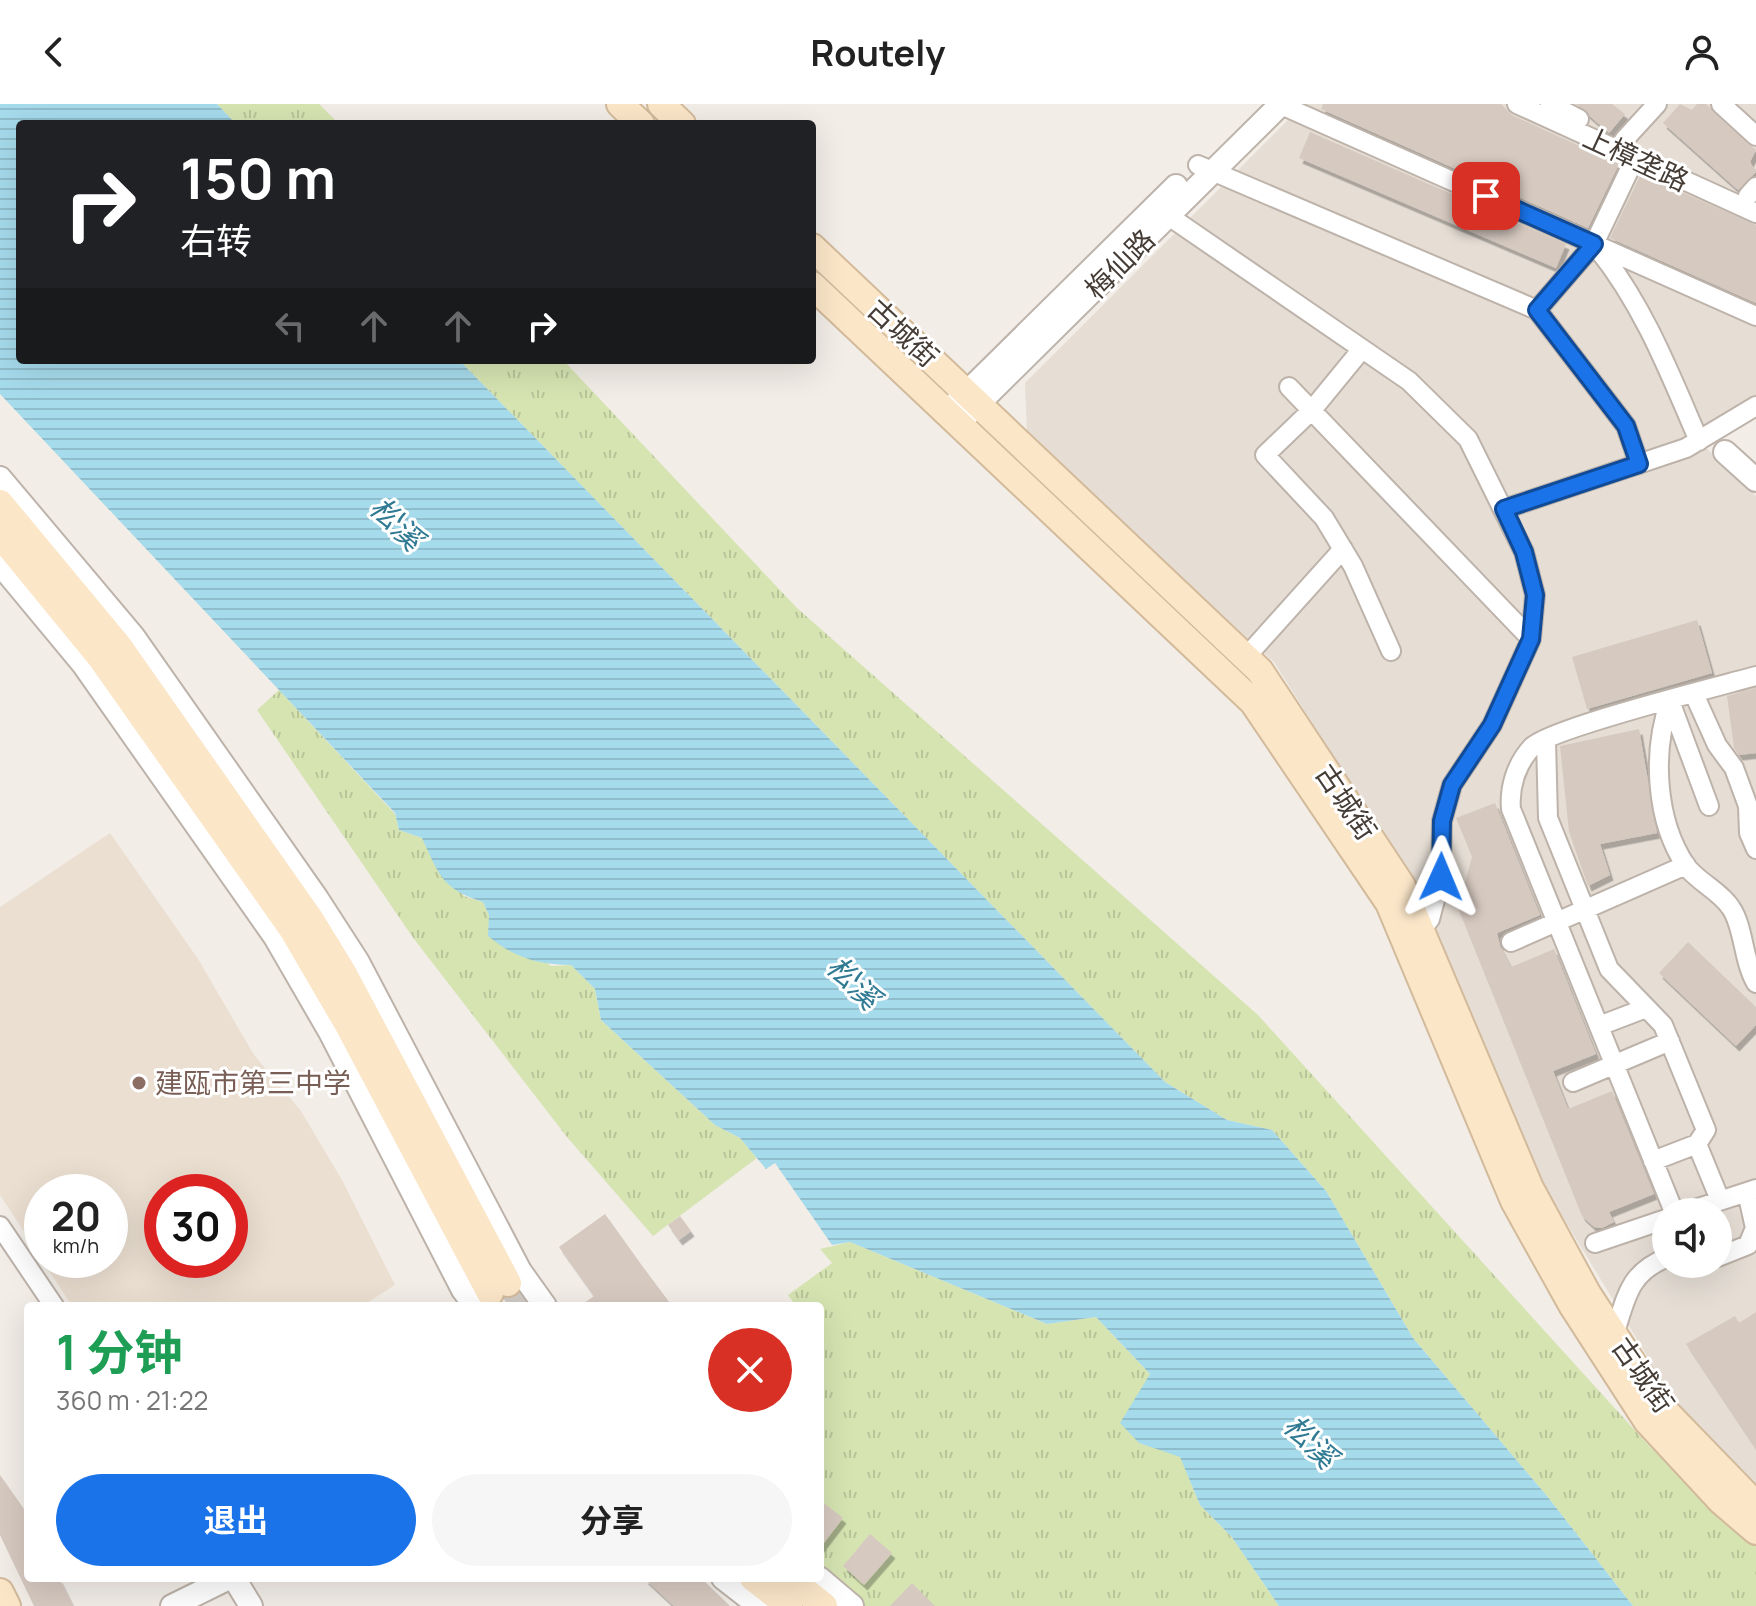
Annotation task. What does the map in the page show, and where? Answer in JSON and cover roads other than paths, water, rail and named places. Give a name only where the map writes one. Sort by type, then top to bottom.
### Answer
[{"type":"main road","points":[[620,104],[637,120]]},
{"type":"main road","points":[[661,104],[678,120]]},
{"type":"main road","name":"古城街","points":[[816,251],[1260,671],[1402,886],[1530,1188],[1614,1335],[1662,1408],[1756,1505]]},
{"type":"main road","name":"古城街","points":[[816,289],[1253,702],[1389,903],[1514,1201],[1572,1305],[1647,1421],[1721,1501],[1756,1531]]},
{"type":"main road","points":[[0,503],[118,645],[311,920],[344,974],[491,1294]]},
{"type":"main road","points":[[0,535],[100,657],[292,929],[348,1025],[491,1294]]},
{"type":"main road","points":[[758,1582],[789,1606]]},
{"type":"main road","points":[[794,1582],[824,1606]]},
{"type":"main road","points":[[0,1592],[7,1606]]},
{"type":"street","name":"梅仙路","points":[[952,418],[1205,168],[1260,104]]},
{"type":"street","name":"梅仙路","points":[[1205,168],[1280,104]]},
{"type":"street","points":[[1280,104],[1756,316]]},
{"type":"street","name":"上樟垄路","points":[[1517,104],[1635,158],[1754,199]]},
{"type":"street","points":[[1550,104],[1754,199]]},
{"type":"street","points":[[1624,140],[1657,104]]},
{"type":"street","points":[[1721,104],[1756,136]]},
{"type":"street","points":[[1537,310],[1594,244],[1635,158]]},
{"type":"street","points":[[1205,168],[1537,310],[1626,426],[1639,464]]},
{"type":"street","points":[[1162,211],[1409,381],[1468,439],[1524,552],[1535,595],[1531,639],[1492,725],[1452,785],[1442,821],[1441,877],[1430,919],[1421,930]]},
{"type":"street","points":[[1594,244],[1619,275],[1656,341],[1699,441]]},
{"type":"street","points":[[1362,349],[1312,410],[1265,455],[1324,518],[1343,549],[1391,651]]},
{"type":"street","points":[[1289,387],[1531,639]]},
{"type":"street","points":[[1504,509],[1699,441],[1756,406]]},
{"type":"street","points":[[1756,466],[1728,447],[1756,480]]},
{"type":"street","points":[[0,478],[133,636],[316,897],[358,962],[520,1271],[542,1302]]},
{"type":"street","points":[[1246,657],[1343,549]]},
{"type":"street","points":[[0,564],[83,664],[275,937],[330,1032],[463,1290],[491,1294]]},
{"type":"street","points":[[1668,1198],[1511,809],[1509,787],[1533,746],[1572,729],[1756,676]]},
{"type":"street","points":[[1694,694],[1717,745],[1734,768],[1748,806],[1749,833],[1756,849]]},
{"type":"street","points":[[1670,701],[1709,806]]},
{"type":"street","points":[[1670,701],[1661,727],[1659,746],[1662,795],[1670,836],[1686,865],[1732,909],[1749,972],[1756,983]]},
{"type":"street","points":[[1546,741],[1548,818],[1584,910],[1609,969],[1663,1025],[1706,1130],[1697,1144],[1653,1161]]},
{"type":"street","points":[[1520,829],[1548,818]]},
{"type":"street","points":[[1511,942],[1686,865]]},
{"type":"street","points":[[1599,1026],[1646,1008]]},
{"type":"street","points":[[1573,1082],[1670,1041]]},
{"type":"street","points":[[1697,1144],[1719,1198]]},
{"type":"street","points":[[1726,1198],[1752,1190],[1755,1228],[1748,1245],[1732,1251]]},
{"type":"street","points":[[1595,1243],[1652,1224]]},
{"type":"street","points":[[0,1226],[51,1302]]},
{"type":"street","points":[[1614,1335],[1627,1294],[1639,1272],[1652,1265]]},
{"type":"street","points":[[172,1606],[232,1582]]},
{"type":"street","points":[[199,1606],[233,1582]]},
{"type":"street","points":[[235,1582],[251,1606]]},
{"type":"street","points":[[728,1582],[759,1606]]},
{"type":"street","points":[[824,1582],[852,1606]]},
{"type":"water","name":"松溪","points":[[0,104],[217,104],[232,120],[16,120],[16,364],[463,364],[1165,1082],[1227,1120],[1272,1130],[1326,1191],[1413,1338],[1547,1496],[1633,1606],[1279,1606],[1231,1536],[1200,1505],[1180,1457],[1139,1443],[1120,1423],[1150,1374],[1096,1317],[1047,1324],[850,1242],[832,1245],[775,1163],[766,1169],[740,1138],[715,1125],[601,1020],[595,989],[571,965],[526,958],[488,936],[489,915],[483,902],[450,886],[433,862],[422,838],[399,830],[395,813],[0,394]]},
{"type":"tunnel","points":[[508,1283],[522,1302]]},
{"type":"place","name":"建瓯市第三中学","points":[[139,1083]]}]
